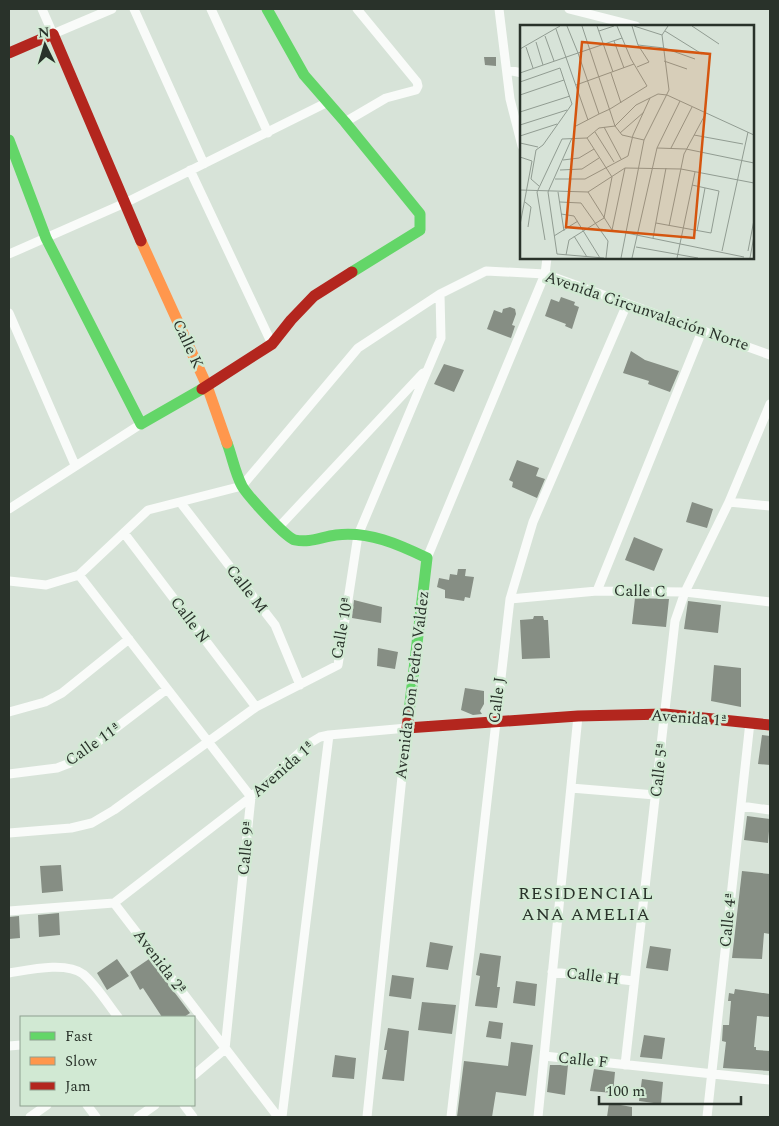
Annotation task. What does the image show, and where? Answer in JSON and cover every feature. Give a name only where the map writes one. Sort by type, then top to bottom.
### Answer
[{"type":"street","name":"Calle K","points":[[42,9],[164,294],[208,386],[242,486],[278,528],[292,540],[301,542],[335,535],[358,535],[394,542],[427,558]]},
{"type":"street","points":[[9,53],[112,9]]},
{"type":"street","points":[[134,9],[204,164]]},
{"type":"street","points":[[212,9],[268,133]]},
{"type":"street","points":[[9,509],[141,424],[208,386],[272,344],[291,320],[314,296],[420,230],[420,214],[304,74],[267,9]]},
{"type":"street","points":[[345,122],[386,98],[416,90],[418,86],[417,82],[357,9]]},
{"type":"street","points":[[499,9],[510,98],[520,138]]},
{"type":"street","points":[[569,9],[632,25]]},
{"type":"street","points":[[507,70],[520,73]]},
{"type":"street","points":[[9,254],[125,203],[328,102]]},
{"type":"street","points":[[9,140],[46,238],[141,424]]},
{"type":"street","points":[[190,170],[272,344]]},
{"type":"street","name":"Avenida Don Pedro Valdez","points":[[367,1117],[407,728],[427,558],[545,274],[547,259]]},
{"type":"street","name":"Avenida Circunvalación Norte","points":[[242,486],[358,348],[440,294],[486,271],[545,274],[770,355]]},
{"type":"street","name":"Calle 10ª","points":[[9,833],[71,828],[92,822],[114,810],[256,707],[338,665],[358,535],[441,338],[440,294]]},
{"type":"street","name":"Calle J","points":[[451,1117],[510,599],[533,522],[627,304]]},
{"type":"street","points":[[9,313],[76,465]]},
{"type":"street","points":[[597,591],[702,330]]},
{"type":"street","points":[[278,528],[429,367]]},
{"type":"street","name":"Calle 5ª","points":[[624,1064],[674,629],[685,592],[729,502],[770,404]]},
{"type":"street","points":[[9,581],[46,585],[79,575],[148,510],[242,486]]},
{"type":"street","name":"Calle M","points":[[180,502],[275,625],[300,685]]},
{"type":"street","points":[[729,502],[770,506]]},
{"type":"street","name":"Calle N","points":[[124,533],[256,707]]},
{"type":"street","name":"Calle 9ª","points":[[79,575],[251,797],[225,1048]]},
{"type":"street","name":"Calle C","points":[[510,599],[597,591],[685,592],[770,602]]},
{"type":"street","points":[[9,712],[45,702],[62,693],[129,639]]},
{"type":"street","name":"Calle 11ª","points":[[9,774],[57,768],[70,764],[167,689]]},
{"type":"street","name":"Avenida 1ª","points":[[114,903],[251,797],[310,743],[329,734],[578,716],[665,714],[770,724]]},
{"type":"street","points":[[538,1117],[578,716]]},
{"type":"street","name":"Calle 4ª","points":[[707,1117],[750,722]]},
{"type":"street","points":[[280,1117],[329,734]]},
{"type":"street","points":[[571,788],[655,796]]},
{"type":"street","points":[[740,806],[770,810]]},
{"type":"street","points":[[9,911],[114,903]]},
{"type":"street","name":"Avenida 2ª","points":[[114,903],[280,1117]]},
{"type":"street","points":[[9,973],[51,967],[81,973],[117,1016]]},
{"type":"street","name":"Calle H","points":[[552,972],[634,981]]},
{"type":"street","points":[[195,1074],[225,1048]]},
{"type":"street","name":"Calle F","points":[[544,1056],[770,1080]]},
{"type":"street","points":[[30,1117],[46,1106]]},
{"type":"street","points":[[88,1106],[96,1117]]},
{"type":"street","points":[[138,1117],[154,1106]]},
{"type":"street","points":[[185,1106],[193,1117]]},
{"type":"building","points":[[484,57],[496,57],[496,66],[485,65]]},
{"type":"building","points":[[561,297],[575,302],[574,305],[579,307],[572,329],[565,326],[566,324],[545,316],[551,299],[559,302]]},
{"type":"building","points":[[510,307],[515,309],[516,314],[512,325],[515,326],[511,338],[487,329],[494,310],[502,313],[503,309]]},
{"type":"building","points":[[631,351],[645,360],[679,371],[670,392],[648,384],[649,381],[623,373]]},
{"type":"building","points":[[444,364],[464,370],[454,392],[434,384]]},
{"type":"building","points":[[517,460],[539,468],[536,476],[545,479],[537,498],[512,487],[513,482],[509,480]]},
{"type":"building","points":[[692,502],[713,509],[707,528],[686,522]]},
{"type":"building","points":[[634,537],[663,549],[654,571],[625,560]]},
{"type":"building","points":[[458,569],[466,569],[465,576],[474,577],[470,598],[465,597],[464,601],[445,598],[445,590],[437,587],[439,578],[449,580],[450,574],[457,575]]},
{"type":"building","points":[[635,598],[669,599],[666,627],[632,624]]},
{"type":"building","points":[[354,600],[382,607],[381,623],[352,618]]},
{"type":"building","points":[[688,601],[721,605],[718,633],[684,629]]},
{"type":"building","points":[[534,616],[543,616],[544,620],[548,620],[550,658],[522,659],[520,620],[533,619]]},
{"type":"building","points":[[378,648],[398,652],[395,669],[377,666]]},
{"type":"building","points":[[714,665],[741,668],[741,707],[711,701]]},
{"type":"building","points":[[465,688],[484,691],[484,704],[480,711],[482,714],[473,715],[461,710]]},
{"type":"building","points":[[762,735],[770,736],[770,765],[758,764]]},
{"type":"building","points":[[747,816],[770,819],[768,843],[744,840]]},
{"type":"building","points":[[61,865],[63,891],[42,893],[40,866]]},
{"type":"building","points":[[742,871],[770,874],[770,934],[764,933],[762,959],[732,958]]},
{"type":"building","points":[[59,913],[60,935],[39,937],[38,915]]},
{"type":"building","points":[[19,916],[20,938],[9,939],[9,917]]},
{"type":"building","points":[[430,942],[453,946],[448,970],[426,967]]},
{"type":"building","points":[[650,946],[671,949],[668,971],[646,968]]},
{"type":"building","points":[[480,953],[501,956],[497,987],[500,987],[497,1008],[475,1006],[480,976],[476,975]]},
{"type":"building","points":[[117,959],[129,976],[107,990],[97,973]]},
{"type":"building","points":[[149,959],[190,1013],[186,1016],[161,1016],[143,988],[140,990],[130,972]]},
{"type":"building","points":[[392,975],[414,978],[411,999],[389,996]]},
{"type":"building","points":[[516,981],[537,984],[535,1006],[513,1003]]},
{"type":"building","points":[[735,989],[770,994],[770,1017],[757,1016],[754,1047],[756,1047],[756,1050],[770,1051],[770,1071],[723,1068],[726,1042],[722,1041],[723,1025],[729,1025],[731,1001],[728,1001],[729,993],[734,994]]},
{"type":"building","points":[[422,1002],[456,1005],[452,1034],[418,1030]]},
{"type":"building","points":[[489,1021],[503,1023],[501,1039],[486,1037]]},
{"type":"building","points":[[388,1028],[409,1031],[404,1081],[382,1079],[387,1050],[384,1050]]},
{"type":"building","points":[[644,1035],[665,1038],[662,1059],[640,1057]]},
{"type":"building","points":[[511,1042],[533,1045],[526,1096],[496,1092],[492,1117],[457,1117],[464,1061],[508,1066]]},
{"type":"building","points":[[335,1055],[356,1058],[354,1079],[332,1077]]},
{"type":"building","points":[[550,1065],[568,1065],[565,1095],[547,1092]]},
{"type":"building","points":[[594,1069],[615,1072],[613,1093],[590,1091]]},
{"type":"building","points":[[642,1079],[663,1082],[661,1104],[639,1101]]},
{"type":"building","points":[[609,1103],[632,1107],[632,1117],[607,1117]]},
{"type":"traffic: fast","points":[[267,9],[304,75],[420,214],[420,230],[352,272]]},
{"type":"traffic: fast","points":[[9,140],[46,238],[141,424],[202,389]]},
{"type":"traffic: fast","points":[[227,443],[242,486],[267,516],[295,540],[306,541],[348,534],[360,535],[383,540],[427,558],[409,712]]},
{"type":"traffic: slow","points":[[141,241],[207,386],[227,443]]},
{"type":"traffic: jam","points":[[9,53],[53,34],[141,241]]},
{"type":"traffic: jam","points":[[202,389],[272,344],[291,320],[314,296],[352,272]]},
{"type":"traffic: jam","points":[[409,712],[407,728],[578,716],[665,714],[770,725]]},
{"type":"district","name":"RESIDENCIAL ANA AMELIA","points":[[586,903]]}]
